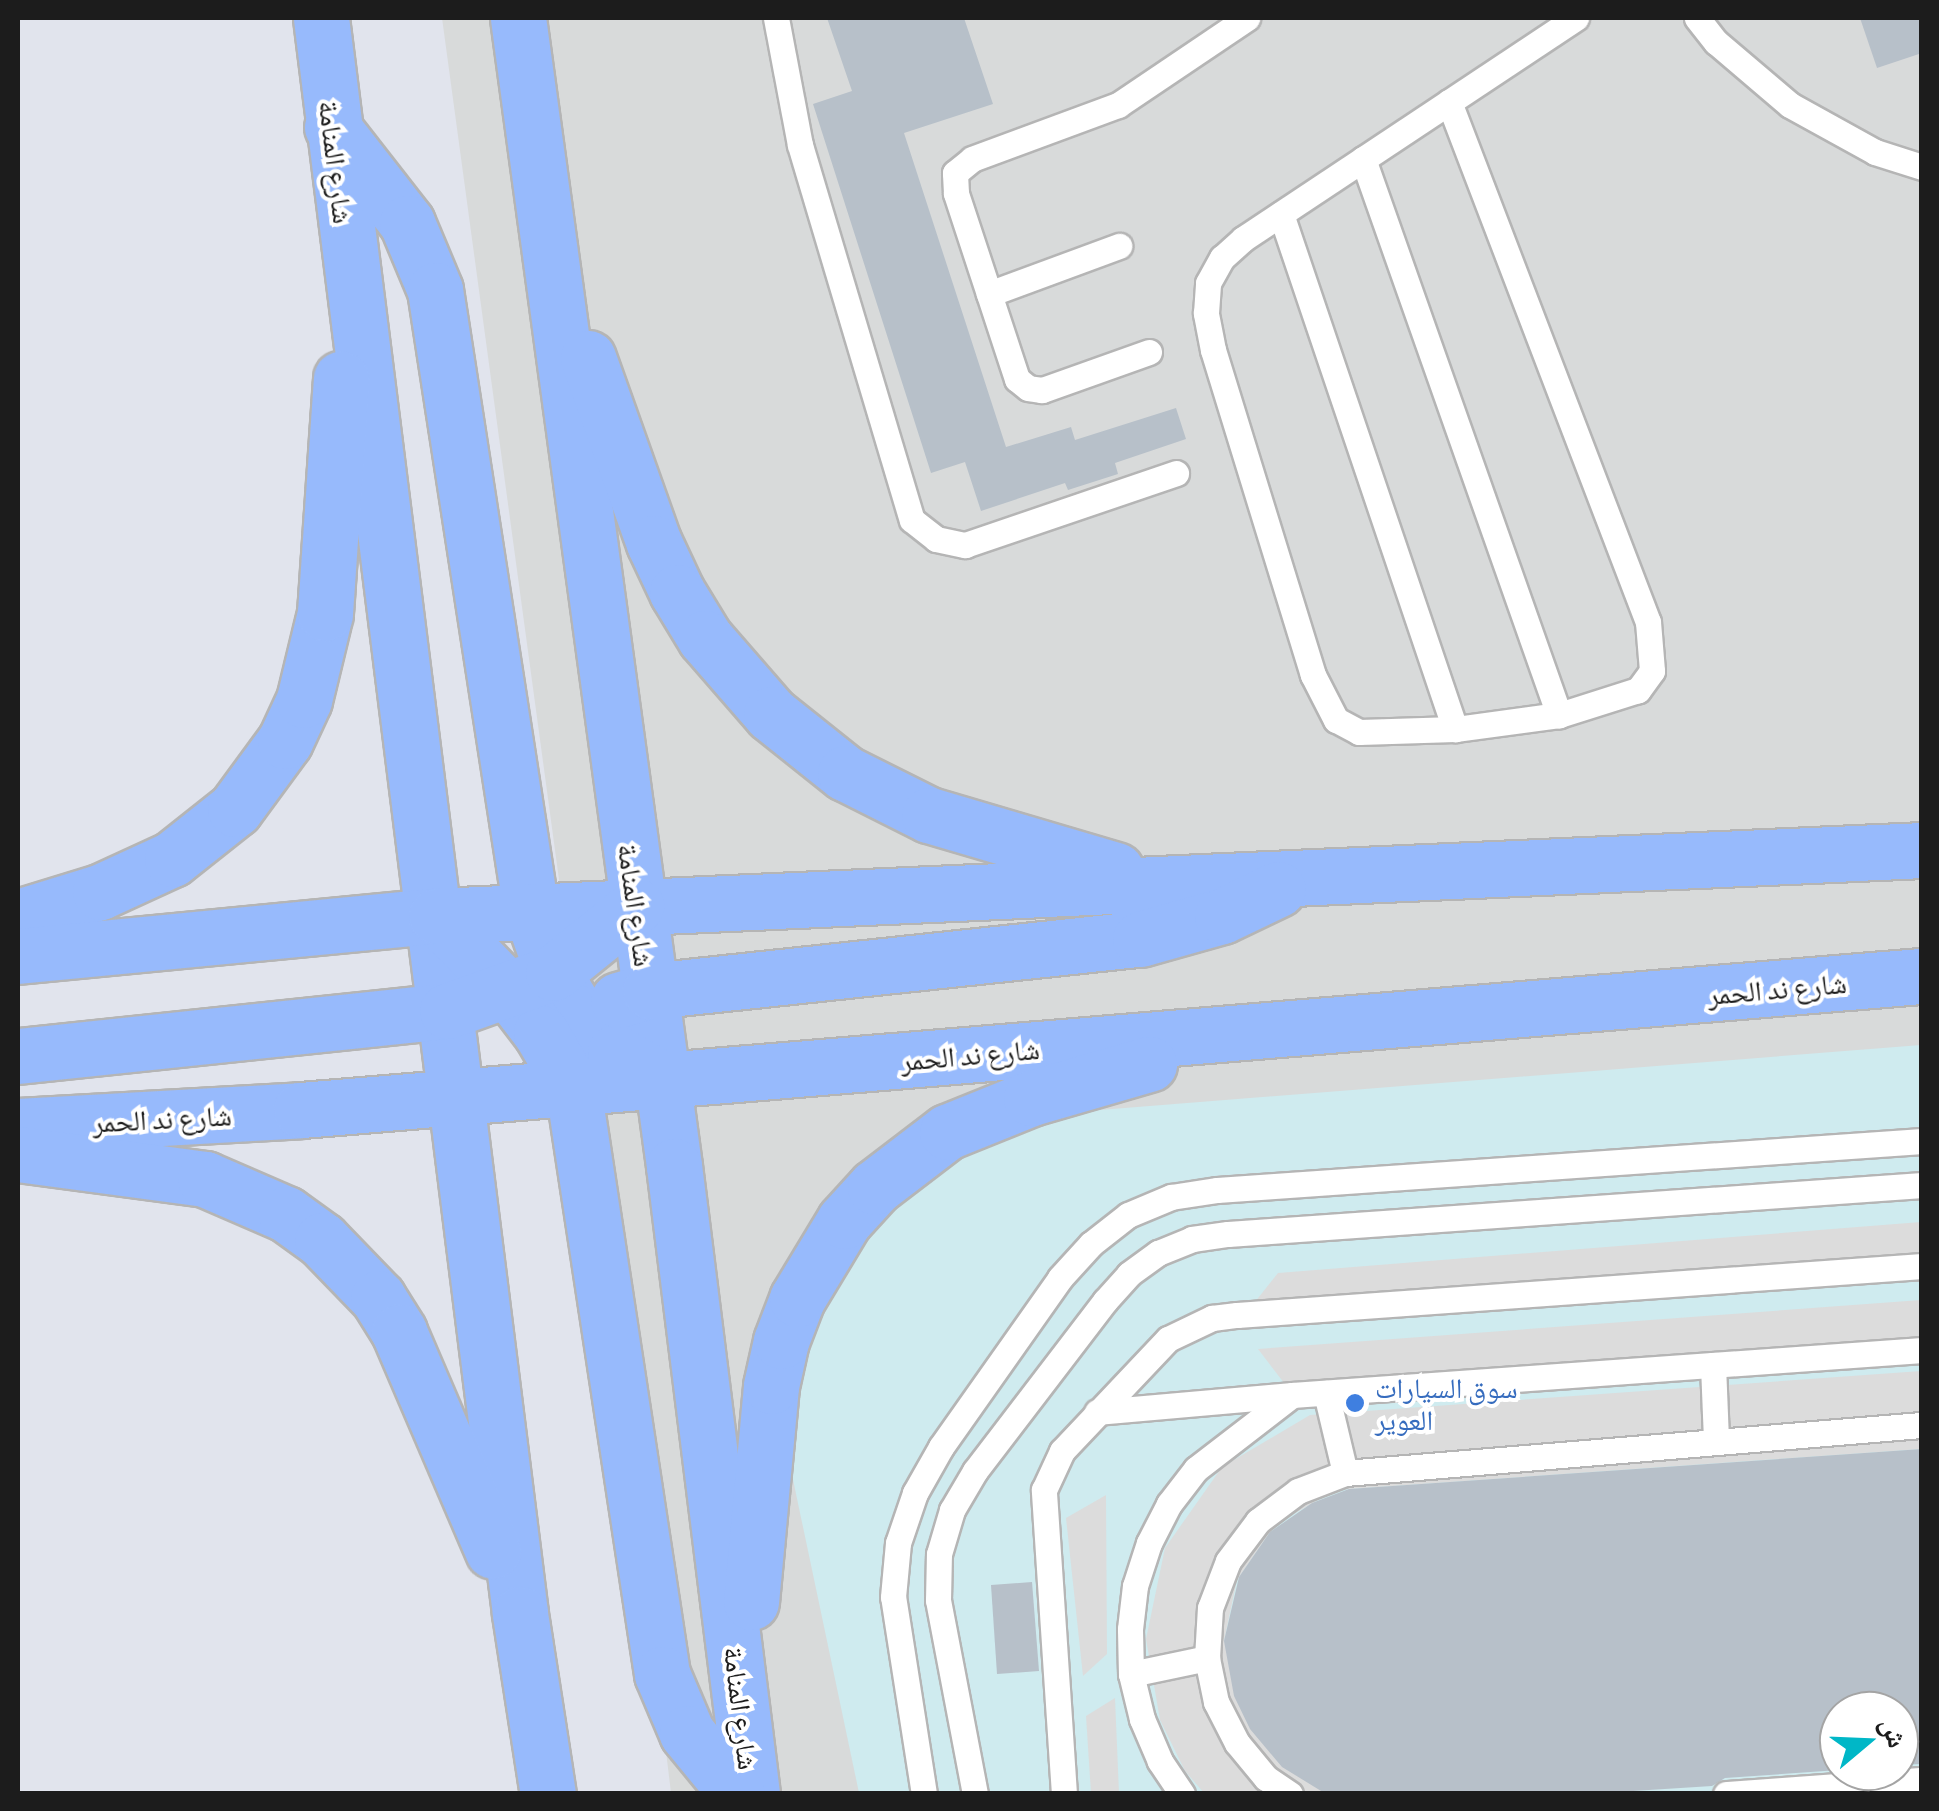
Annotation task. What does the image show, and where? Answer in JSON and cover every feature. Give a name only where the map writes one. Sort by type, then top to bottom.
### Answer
[{"type":"main road","name":"شارع المنامة","points":[[321,18],[436,916],[520,1614],[548,1794]]},
{"type":"main road","name":"شارع المنامة","points":[[518,18],[662,1079],[752,1794]]},
{"type":"main road","points":[[332,127],[406,223],[435,290],[545,1002],[573,1088],[662,1674],[688,1733],[737,1794]]},
{"type":"main road","points":[[551,257],[654,543],[677,592],[705,638],[771,714],[845,773],[929,815],[1162,883]]},
{"type":"main road","points":[[18,917],[118,885],[172,859],[235,809],[285,741],[304,700],[325,614],[350,261]]},
{"type":"main road","points":[[18,956],[436,916],[1922,850]]},
{"type":"main road","points":[[18,1056],[1140,939],[1222,916],[1298,878]]},
{"type":"main road","points":[[458,1096],[496,1062],[545,1002],[636,906]]},
{"type":"main road","points":[[436,916],[545,1002],[615,1052],[662,1079]]},
{"type":"main road","name":"شارع ند الحمر","points":[[18,1126],[302,1110],[1922,976]]},
{"type":"main road","points":[[742,1709],[771,1386],[797,1298],[844,1221],[909,1158],[988,1112],[1266,1030]]},
{"type":"main road","points":[[18,1154],[204,1179],[260,1200],[322,1240],[369,1288],[400,1332],[520,1614]]},
{"type":"lane","points":[[776,18],[800,145],[912,520],[936,539],[965,545],[1176,473]]},
{"type":"lane","points":[[1149,352],[1042,390],[1028,388],[1012,366],[953,183],[962,164],[1098,116],[1248,18]]},
{"type":"lane","points":[[1449,102],[1648,622],[1654,646],[1652,670],[1638,690],[1559,715],[1455,729],[1358,732],[1336,720],[1313,675],[1206,313],[1208,284],[1222,258],[1281,214],[1363,160],[1449,102],[1576,18]]},
{"type":"lane","points":[[1697,18],[1716,42],[1790,105],[1875,152],[1922,167]]},
{"type":"lane","points":[[1363,160],[1559,715]]},
{"type":"lane","points":[[1281,214],[1455,729]]},
{"type":"lane","points":[[989,294],[1119,246]]},
{"type":"lane","points":[[924,1794],[894,1597],[898,1544],[914,1493],[941,1447],[1060,1278],[1091,1244],[1128,1215],[1171,1197],[1216,1190],[1922,1141]]},
{"type":"lane","points":[[975,1794],[938,1600],[940,1554],[952,1510],[976,1471],[1105,1302],[1129,1274],[1158,1253],[1192,1239],[1228,1234],[1922,1185]]},
{"type":"lane","points":[[1064,1794],[1044,1490],[1062,1451],[1168,1338],[1212,1318],[1922,1266]]},
{"type":"lane","points":[[1097,1412],[1922,1350]]},
{"type":"lane","points":[[1713,1365],[1716,1440]]},
{"type":"lane","points":[[1326,1393],[1345,1474]]},
{"type":"lane","points":[[1182,1794],[1160,1761],[1142,1719],[1131,1674],[1130,1630],[1136,1586],[1148,1543],[1169,1504],[1196,1469],[1229,1439],[1292,1395]]},
{"type":"lane","points":[[1290,1794],[1266,1778],[1236,1743],[1216,1702],[1207,1658],[1210,1608],[1228,1561],[1258,1521],[1298,1491],[1345,1474],[1922,1425]]},
{"type":"lane","points":[[1131,1674],[1207,1658]]},
{"type":"lane","points":[[1739,1793],[1922,1780]]},
{"type":"shaded area","points":[[442,18],[1921,18],[1921,1793],[671,1793],[577,1012]]},
{"type":"shaded area","name":"سوق السيارات العوير","points":[[1921,1045],[1921,1793],[859,1793],[787,1451],[792,1356],[824,1284],[912,1171],[1027,1120],[1087,1111]]},
{"type":"shaded area","points":[[1921,1222],[1921,1270],[1239,1322],[1278,1273]]},
{"type":"shaded area","points":[[1921,1300],[1921,1344],[1291,1392],[1258,1349]]},
{"type":"shaded area","points":[[1921,1371],[1921,1449],[1335,1490],[1275,1525],[1237,1580],[1224,1641],[1328,1793],[1204,1793],[1185,1771],[1160,1720],[1146,1639],[1165,1548],[1222,1467],[1310,1415]]},
{"type":"shaded area","points":[[1106,1495],[1107,1654],[1083,1676],[1066,1518]]},
{"type":"shaded area","points":[[1115,1698],[1119,1793],[1091,1793],[1086,1716]]},
{"type":"building","points":[[827,18],[964,18],[993,104],[904,133],[1006,447],[1071,427],[1075,440],[1176,408],[1186,439],[1115,463],[1118,474],[1068,490],[1065,483],[981,511],[965,462],[931,473],[813,104],[852,91]]},
{"type":"building","points":[[1860,18],[1922,18],[1922,53],[1877,68]]},
{"type":"building","points":[[1922,1449],[1922,1764],[1919,1764],[1919,1691],[1819,1691],[1819,1771],[1725,1778],[1712,1786],[1586,1794],[1326,1794],[1282,1767],[1250,1729],[1234,1696],[1224,1641],[1239,1577],[1270,1532],[1312,1503],[1349,1489]]},
{"type":"building","points":[[1032,1582],[1039,1671],[997,1674],[991,1585]]},
{"type":"place","name":"سوق السيارات العوير","points":[[1355,1403]]}]
